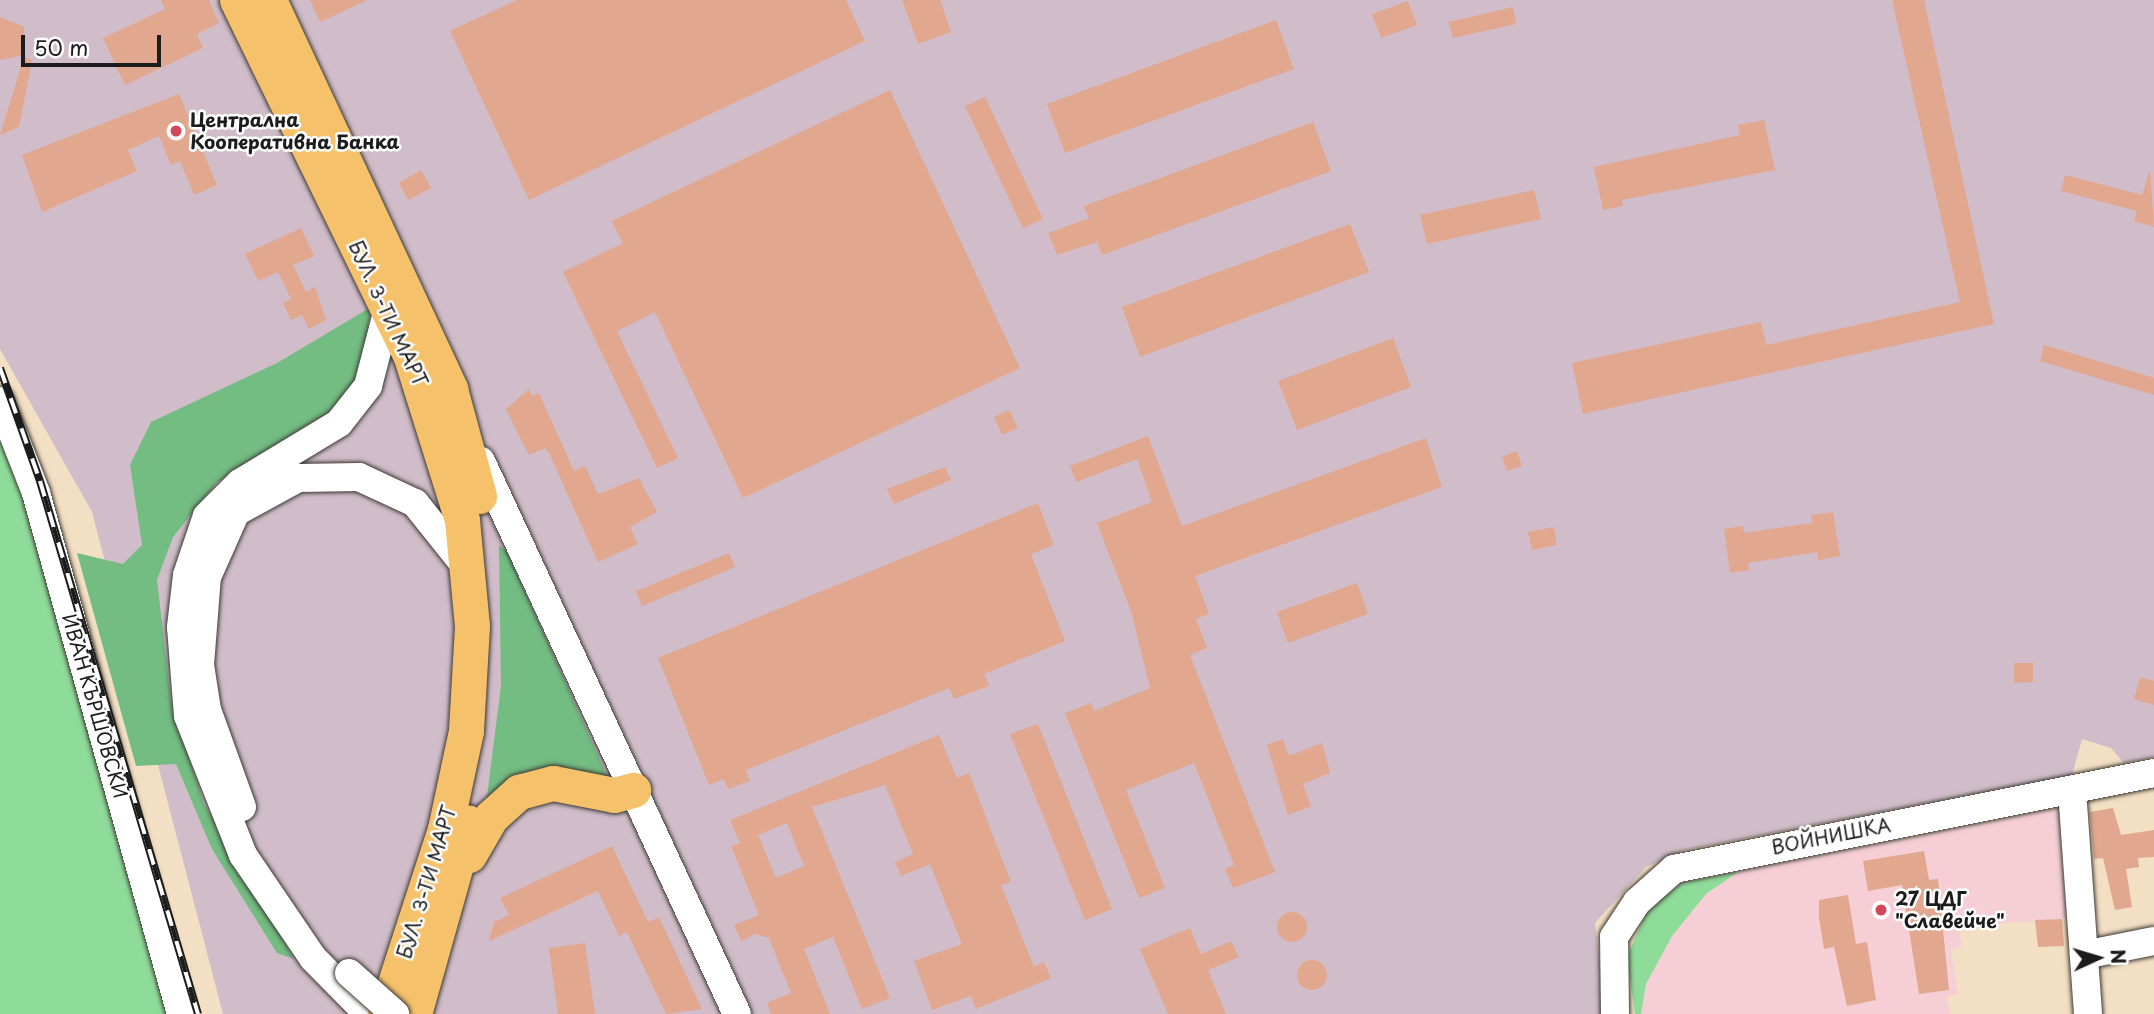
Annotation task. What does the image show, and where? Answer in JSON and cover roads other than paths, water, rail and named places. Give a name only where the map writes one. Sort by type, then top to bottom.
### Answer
[{"type":"main road","name":"БУЛ. 3-ТИ МАРТ","points":[[237,0],[388,309],[441,438],[467,569],[470,683],[456,784],[385,1014]]},
{"type":"main road","name":"БУЛ. 3-ТИ МАРТ","points":[[269,0],[459,412],[484,525],[492,657],[478,777],[456,876],[414,1014]]},
{"type":"main road","points":[[456,876],[491,817],[519,792],[554,783],[614,795],[632,790]]},
{"type":"street","points":[[388,309],[374,367],[354,406],[322,435],[240,483],[207,516],[187,575],[181,626],[188,716],[214,788],[260,886],[343,980],[395,1014]]},
{"type":"street","name":"ИВАН КЪРШОВСКИ","points":[[0,401],[36,493],[181,1014]]},
{"type":"street","points":[[459,412],[737,1014]]},
{"type":"street","points":[[368,1014],[279,883],[207,710],[200,624],[212,561],[225,525],[251,500],[299,478],[327,475],[359,477],[415,503],[467,569]]},
{"type":"street","name":"ВОЙНИШКА","points":[[1615,1014],[1615,937],[1637,902],[1674,869],[2154,774]]},
{"type":"street","points":[[2072,790],[2088,1014]]},
{"type":"street","points":[[2084,955],[2154,942]]},
{"type":"railway","points":[[0,368],[40,481],[198,1014]]},
{"type":"place","name":"Централна Кооперативна Банка","points":[[176,131]]},
{"type":"place","name":"27 ЦДГ \"Славейче\"","points":[[1881,910]]}]
